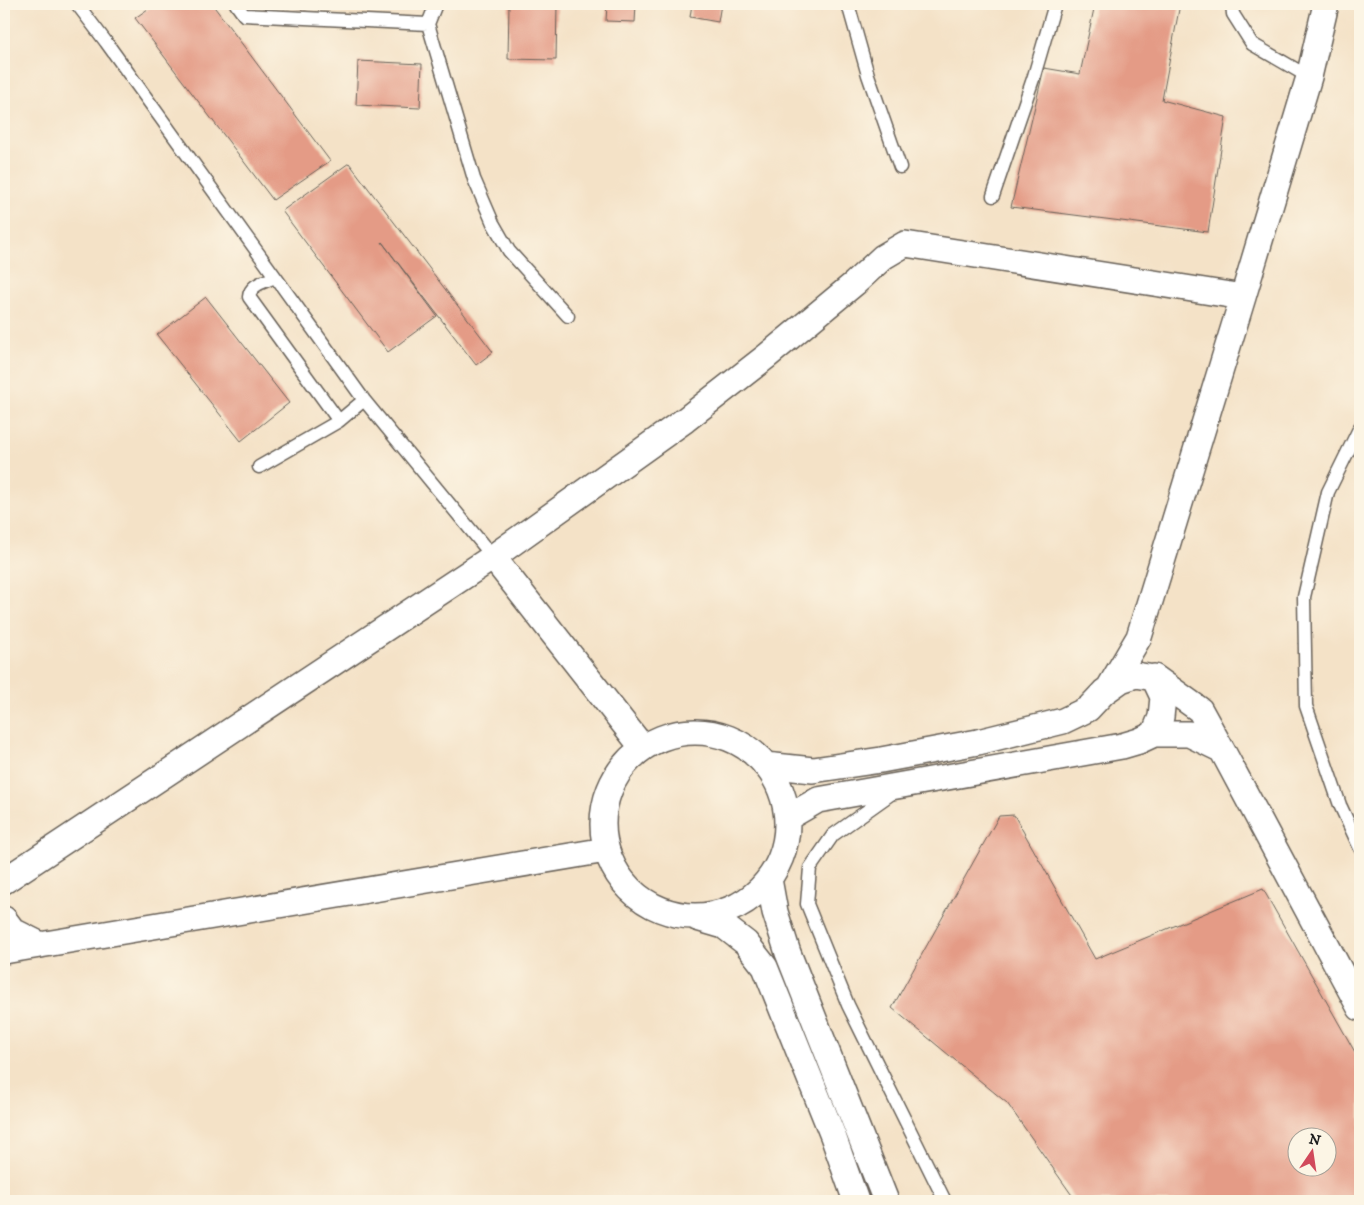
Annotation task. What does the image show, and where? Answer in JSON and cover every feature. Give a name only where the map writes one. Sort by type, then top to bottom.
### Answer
[{"type":"street","points":[[1109,689],[1139,637],[1308,77],[1326,4]]},
{"type":"street","points":[[5,885],[493,556],[685,420],[767,356],[855,283],[883,257],[905,244],[1243,297]]},
{"type":"street","points":[[493,556],[642,748]]},
{"type":"street","points":[[1139,637],[1163,697],[1161,718],[1154,734]]},
{"type":"street","points":[[765,765],[813,770],[881,760],[978,742],[1063,721],[1088,709],[1121,680],[1136,675],[1154,678],[1200,710],[1360,1008]]},
{"type":"street","points":[[692,917],[712,915],[730,910],[762,888],[774,873],[782,855],[787,837],[788,818],[784,799],[776,781],[765,765],[751,751],[717,735],[698,732],[678,734],[660,739],[642,748],[616,776],[603,812],[602,831],[606,850],[624,884],[638,897],[655,907],[673,914],[724,926],[746,943],[765,967],[829,1127],[856,1201]]},
{"type":"street","points":[[788,818],[818,800],[1122,746],[1140,741],[1154,734],[1189,734],[1222,750]]},
{"type":"street","points":[[4,952],[606,850]]},
{"type":"street","points":[[770,879],[775,912],[788,952],[886,1201]]},
{"type":"street","points":[[4,919],[13,931],[41,945]]},
{"type":"lane","points":[[76,4],[106,42],[364,400],[493,556]]},
{"type":"lane","points":[[236,4],[244,15],[428,24]]},
{"type":"lane","points":[[436,4],[428,24],[474,179],[493,223],[509,252],[568,316]]},
{"type":"lane","points":[[848,4],[868,75],[900,167]]},
{"type":"lane","points":[[992,196],[1034,76],[1055,4]]},
{"type":"lane","points":[[1232,4],[1233,14],[1252,44],[1308,77]]},
{"type":"lane","points":[[275,277],[254,286],[249,291],[249,297],[339,421]]},
{"type":"lane","points":[[259,468],[339,421],[364,400]]},
{"type":"lane","points":[[1360,427],[1328,492],[1304,597],[1306,706],[1340,805],[1360,848]]},
{"type":"lane","points":[[904,785],[834,835],[810,868],[807,904],[848,1005],[945,1201]]},
{"type":"building","points":[[155,4],[212,4],[330,161],[273,200],[135,18]]},
{"type":"building","points":[[278,4],[308,4],[307,9],[278,6]]},
{"type":"building","points":[[372,4],[400,4],[400,8],[372,6]]},
{"type":"building","points":[[509,4],[557,4],[556,60],[508,59]]},
{"type":"building","points":[[607,4],[636,4],[635,22],[606,21]]},
{"type":"building","points":[[692,4],[721,4],[718,22],[690,17]]},
{"type":"building","points":[[1095,4],[1180,4],[1162,100],[1226,117],[1208,232],[1011,207],[1044,68],[1080,74]]},
{"type":"building","points":[[358,61],[422,64],[420,108],[356,105]]},
{"type":"building","points":[[349,163],[493,352],[476,365],[382,242],[437,316],[388,352],[282,211]]},
{"type":"building","points":[[206,297],[289,403],[241,441],[157,335]]},
{"type":"building","points":[[1014,815],[1095,959],[1263,889],[1360,1061],[1360,1201],[1076,1201],[1007,1103],[892,1008],[999,816]]}]
